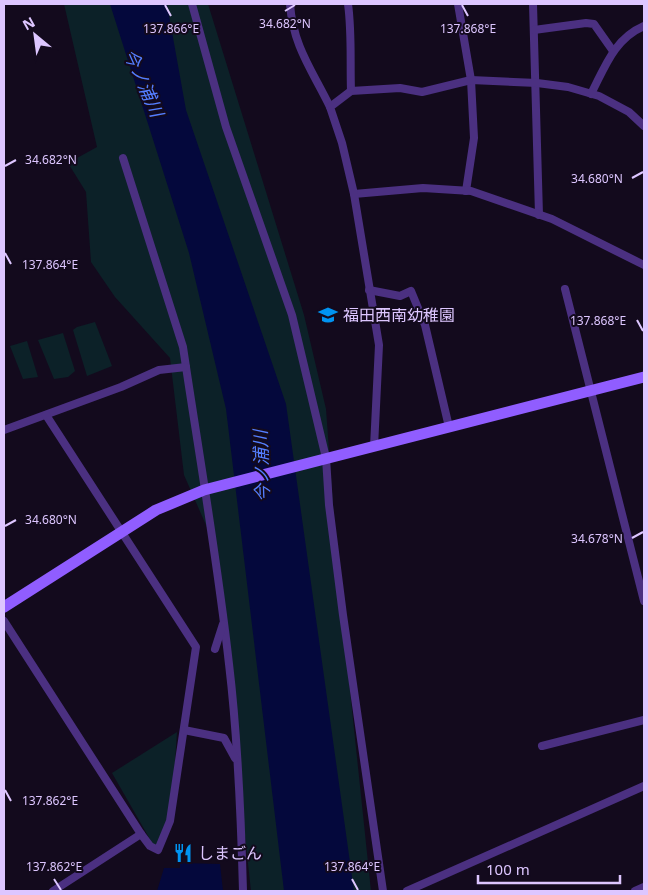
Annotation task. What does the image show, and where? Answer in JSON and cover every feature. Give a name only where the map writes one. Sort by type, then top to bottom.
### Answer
[{"type":"street","points":[[192,4],[226,127],[292,315],[324,458],[343,616],[383,891]]},
{"type":"street","points":[[290,4],[292,25],[304,62],[330,107],[342,143],[354,194],[378,345],[374,446]]},
{"type":"street","points":[[348,4],[352,34],[349,60],[351,91]]},
{"type":"street","points":[[458,4],[471,80],[474,138],[466,190]]},
{"type":"street","points":[[533,4],[537,84],[536,145],[539,215]]},
{"type":"street","points":[[534,30],[586,23],[594,24],[612,51]]},
{"type":"street","points":[[591,94],[612,51],[624,38],[644,26]]},
{"type":"street","points":[[330,107],[351,91],[400,88],[422,92],[471,80],[568,87],[591,94],[629,112],[644,126]]},
{"type":"street","points":[[123,158],[182,347],[186,367],[224,621],[238,764],[243,891]]},
{"type":"street","points":[[354,194],[424,188],[466,190],[539,215],[594,238],[630,260],[644,265]]},
{"type":"street","points":[[564,289],[644,601]]},
{"type":"street","points":[[369,290],[400,296],[411,292],[424,325],[450,427]]},
{"type":"street","points":[[4,430],[158,370],[186,367]]},
{"type":"street","points":[[4,607],[120,531],[156,510],[205,490],[644,377]]},
{"type":"street","points":[[4,621],[141,834],[150,846],[158,850],[170,821],[196,647],[46,415]]},
{"type":"street","points":[[215,649],[224,621]]},
{"type":"street","points":[[542,746],[644,720]]},
{"type":"street","points":[[184,730],[224,738],[238,764]]},
{"type":"street","points":[[406,891],[644,786]]},
{"type":"street","points":[[53,891],[141,834]]},
{"type":"street","points":[[635,891],[644,888]]},
{"type":"shaded area","points":[[64,4],[208,4],[304,315],[326,409],[339,586],[371,891],[251,891],[213,541],[184,475],[170,358],[115,297],[91,262],[86,192],[68,163],[97,147]]},
{"type":"shaded area","points":[[95,322],[112,366],[87,376],[73,330]]},
{"type":"shaded area","points":[[63,333],[75,371],[68,377],[54,379],[38,340]]},
{"type":"shaded area","points":[[27,341],[38,377],[23,379],[10,346]]},
{"type":"shaded area","points":[[177,732],[172,807],[155,848],[112,773]]},
{"type":"water","name":"今ノ浦川","points":[[110,4],[167,4],[186,110],[286,404],[354,891],[284,891],[226,409],[189,253]]},
{"type":"water","points":[[180,863],[220,864],[223,891],[157,891],[164,868],[180,868]]},
{"type":"place","name":"福田西南幼稚園","points":[[328,315]]},
{"type":"place","name":"しまごん","points":[[183,853]]}]
